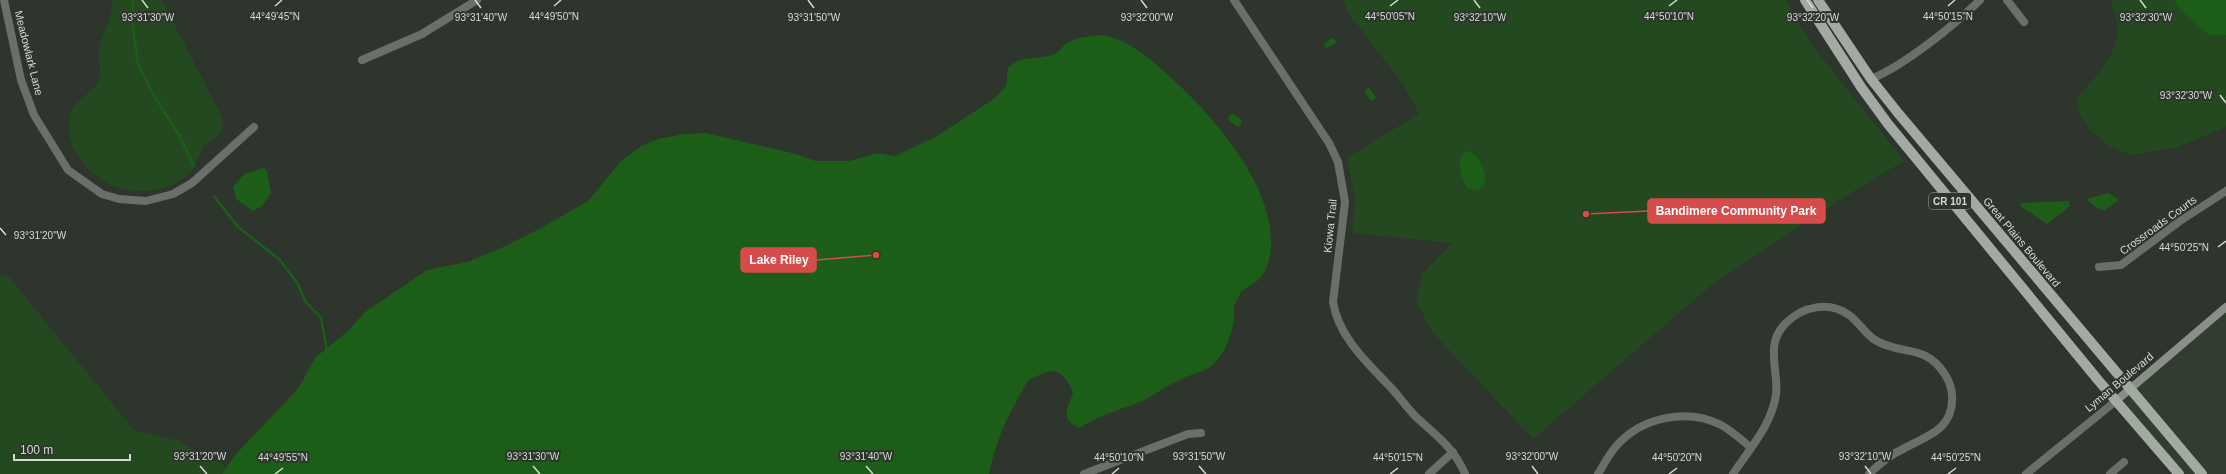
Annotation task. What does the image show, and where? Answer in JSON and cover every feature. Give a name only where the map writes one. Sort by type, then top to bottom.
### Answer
[{"type":"main road","name":"CR 101","points":[[1804,0],[1861,87],[1888,124],[2098,380],[2117,400],[2179,474]]},
{"type":"main road","name":"Great Plains Boulevard","points":[[1818,0],[1871,79],[2202,474]]},
{"type":"main road","name":"Lyman Boulevard","points":[[2117,400],[2226,307]]},
{"type":"street","name":"Meadowlark Lane","points":[[4,0],[22,80],[34,115],[68,170],[102,194],[119,199],[146,201],[173,194],[192,183],[254,128]]},
{"type":"street","points":[[362,60],[422,34],[477,0]]},
{"type":"street","name":"Kiowa Trail","points":[[1234,0],[1329,143],[1338,162],[1345,202],[1333,302],[1336,318],[1342,331],[1362,357],[1395,392],[1414,415],[1444,441],[1453,452],[1465,474]]},
{"type":"street","points":[[1871,79],[1889,71],[1950,25],[1980,0]]},
{"type":"street","points":[[2007,0],[2024,22]]},
{"type":"street","name":"Crossroads Courts","points":[[2099,267],[2121,265],[2180,221],[2226,191]]},
{"type":"street","points":[[1733,474],[1763,433],[1770,418],[1776,394],[1773,349],[1782,328],[1797,314],[1814,306],[1834,307],[1849,315],[1875,340],[1894,348],[1921,353],[1934,360],[1948,381],[1952,396],[1950,413],[1940,429],[1930,436],[1903,448],[1886,459],[1869,474]]},
{"type":"street","name":"Lyman Boulevard","points":[[2026,474],[2117,400]]},
{"type":"street","points":[[1598,474],[1618,444],[1633,431],[1649,422],[1674,417],[1692,417],[1717,424],[1734,433],[1751,448]]},
{"type":"street","points":[[1084,474],[1188,434],[1201,432]]},
{"type":"street","points":[[1429,474],[1453,452]]},
{"type":"street","points":[[2110,474],[2124,462]]},
{"type":"shaded area","points":[[112,0],[162,0],[223,119],[221,133],[204,146],[192,170],[173,184],[150,191],[127,190],[116,187],[97,176],[81,160],[71,140],[69,130],[69,119],[73,109],[98,82],[100,71],[100,45],[111,14]]},
{"type":"shaded area","points":[[1342,0],[1786,0],[1812,45],[1904,161],[1857,189],[1716,281],[1533,439],[1432,332],[1416,301],[1422,274],[1452,243],[1353,233],[1355,195],[1346,158],[1419,114],[1404,86],[1350,15]]},
{"type":"shaded area","points":[[2111,0],[2175,0],[2178,8],[2210,36],[2226,35],[2226,127],[2178,147],[2130,155],[2109,146],[2092,132],[2081,117],[2076,99],[2103,68],[2113,51],[2118,31],[2118,24]]},
{"type":"shaded area","points":[[2175,0],[2226,0],[2226,35],[2210,36],[2178,8]]},
{"type":"shaded area","points":[[1102,35],[1122,41],[1139,51],[1186,92],[1204,110],[1237,152],[1251,175],[1262,198],[1269,221],[1271,244],[1268,264],[1260,278],[1240,294],[1234,305],[1234,320],[1227,344],[1219,358],[1207,369],[1179,380],[1136,404],[1095,419],[1080,428],[1070,422],[1067,418],[1067,409],[1073,393],[1064,377],[1053,371],[1035,377],[1028,381],[1009,416],[997,443],[989,474],[222,474],[235,455],[297,390],[316,357],[348,331],[365,312],[427,270],[467,262],[499,249],[541,228],[588,201],[622,160],[641,146],[658,139],[684,134],[706,133],[792,153],[816,161],[849,161],[877,153],[895,156],[937,136],[995,98],[1006,86],[1008,68],[1017,61],[1052,55],[1058,52],[1066,44],[1074,40]]},
{"type":"shaded area","points":[[1332,38],[1335,39],[1336,43],[1326,48],[1324,44]]},
{"type":"shaded area","points":[[1369,87],[1376,98],[1371,101],[1364,91]]},
{"type":"shaded area","points":[[1234,114],[1242,121],[1239,127],[1228,120],[1229,115]]},
{"type":"shaded area","points":[[1466,151],[1470,152],[1478,159],[1485,175],[1485,185],[1476,191],[1467,188],[1461,174],[1461,159]]},
{"type":"shaded area","points":[[264,168],[267,170],[271,193],[262,206],[253,211],[236,199],[233,187],[244,174]]},
{"type":"shaded area","points":[[2108,193],[2119,200],[2105,210],[2100,210],[2086,199]]},
{"type":"shaded area","points":[[2069,201],[2070,206],[2047,224],[2020,206],[2021,203]]},
{"type":"shaded area","points":[[0,276],[9,277],[134,430],[176,440],[227,467],[222,474],[0,474]]},
{"type":"shaded area","points":[[2226,307],[2226,474],[2179,474],[2117,400]]},
{"type":"waterway","points":[[133,0],[133,27],[138,63],[153,94],[180,137],[194,166]]},
{"type":"waterway","points":[[214,196],[238,227],[280,260],[298,284],[305,301],[321,318],[327,351]]},
{"type":"place","name":"Bandimere Community Park","points":[[1586,214]]},
{"type":"place","name":"Lake Riley","points":[[876,255]]}]
